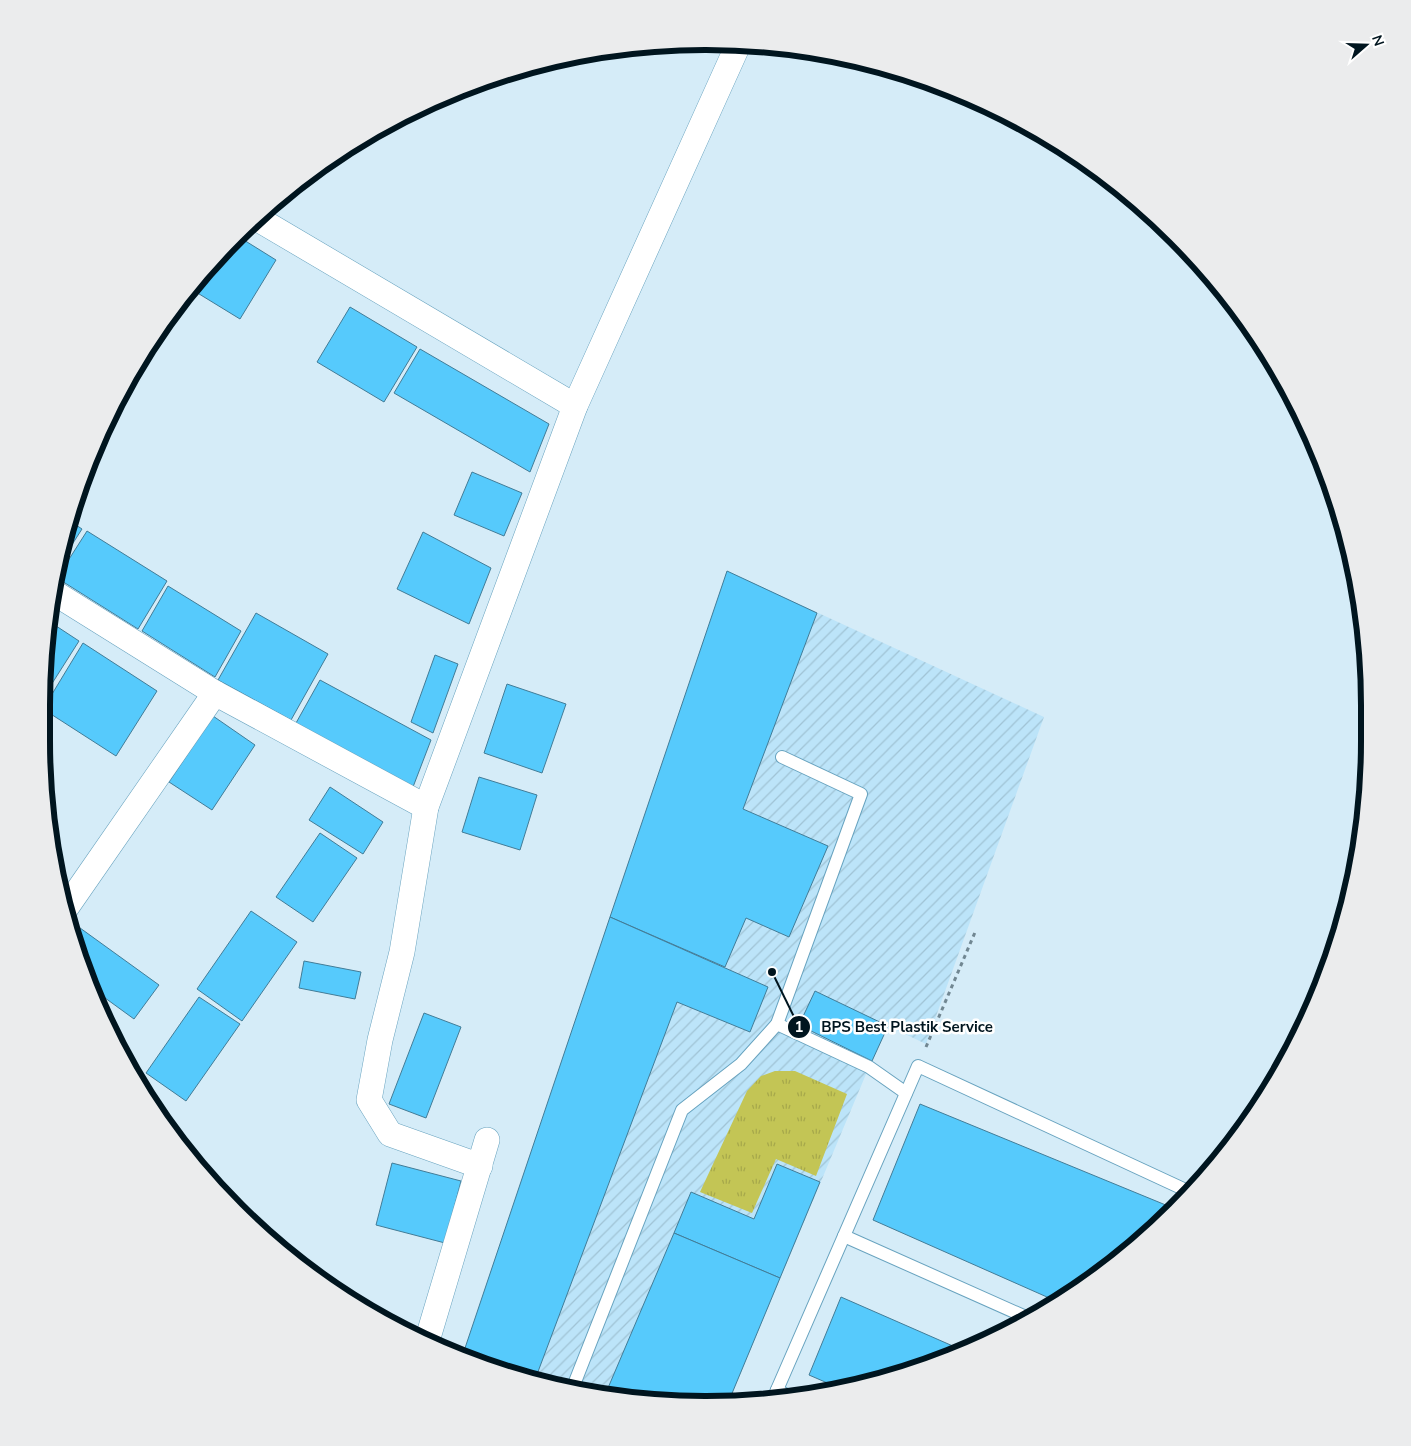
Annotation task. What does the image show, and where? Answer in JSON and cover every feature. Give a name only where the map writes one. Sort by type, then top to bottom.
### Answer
[{"type":"street","points":[[480,1166],[390,1134],[369,1100],[380,1040],[402,952],[426,807],[575,406],[735,51]]},
{"type":"street","points":[[263,222],[575,406]]},
{"type":"street","points":[[60,596],[215,693],[426,807]]},
{"type":"street","points":[[70,902],[215,693]]},
{"type":"street","points":[[429,1334],[487,1140]]},
{"type":"lane","points":[[575,1382],[682,1110],[741,1064],[777,1024],[861,794],[782,757]]},
{"type":"lane","points":[[777,1024],[869,1067],[906,1092]]},
{"type":"lane","points":[[776,1392],[918,1066],[1183,1189]]},
{"type":"lane","points":[[844,1236],[1020,1315]]},
{"type":"path","points":[[918,1066],[976,930]]},
{"type":"shaded area","points":[[727,571],[1044,717],[926,1044],[888,1026],[731,1395],[663,1395],[578,1383],[536,1374],[465,1350]]},
{"type":"green space","points":[[775,1071],[795,1071],[847,1094],[816,1176],[776,1159],[752,1213],[700,1192],[747,1091],[761,1076]]},
{"type":"building","points":[[244,240],[276,260],[240,319],[197,292]]},
{"type":"building","points":[[350,307],[417,347],[384,402],[317,362]]},
{"type":"building","points":[[420,349],[549,424],[530,472],[394,393]]},
{"type":"building","points":[[472,472],[522,493],[504,536],[454,515]]},
{"type":"building","points":[[76,525],[82,529],[69,549]]},
{"type":"building","points":[[87,531],[167,581],[138,629],[62,581],[66,564]]},
{"type":"building","points":[[423,532],[491,568],[469,624],[397,589]]},
{"type":"building","points":[[727,571],[817,613],[743,809],[828,846],[789,937],[746,918],[725,967],[610,917]]},
{"type":"building","points":[[168,586],[241,631],[215,677],[142,631]]},
{"type":"building","points":[[256,613],[328,654],[291,720],[218,680]]},
{"type":"building","points":[[55,625],[79,641],[50,686]]},
{"type":"building","points":[[83,643],[157,691],[116,756],[50,714],[50,697]]},
{"type":"building","points":[[435,655],[458,664],[433,733],[411,722]]},
{"type":"building","points":[[320,680],[431,740],[413,787],[296,723]]},
{"type":"building","points":[[507,684],[566,704],[542,773],[484,753]]},
{"type":"building","points":[[213,716],[255,745],[212,810],[169,782]]},
{"type":"building","points":[[479,777],[537,795],[520,850],[462,832]]},
{"type":"building","points":[[330,787],[383,822],[363,854],[309,820]]},
{"type":"building","points":[[320,833],[357,858],[313,922],[276,897]]},
{"type":"building","points":[[251,911],[297,942],[242,1021],[197,989]]},
{"type":"building","points":[[610,917],[768,987],[750,1032],[677,1002],[537,1374],[465,1350]]},
{"type":"building","points":[[77,926],[159,985],[134,1019],[102,996]]},
{"type":"building","points":[[304,961],[361,972],[355,999],[299,988]]},
{"type":"building","points":[[815,991],[888,1026],[872,1061],[799,1025]]},
{"type":"building","points":[[199,997],[240,1024],[186,1101],[146,1073]]},
{"type":"building","points":[[424,1013],[461,1027],[426,1118],[389,1104]]},
{"type":"building","points":[[920,1104],[1167,1206],[1105,1261],[1050,1298],[873,1220]]},
{"type":"building","points":[[392,1163],[461,1181],[445,1243],[376,1225]]},
{"type":"building","points":[[777,1164],[820,1182],[780,1278],[674,1233],[691,1192],[754,1219]]},
{"type":"building","points":[[674,1233],[780,1278],[731,1395],[663,1395],[608,1388]]},
{"type":"building","points":[[841,1297],[954,1347],[875,1374],[833,1383],[829,1384],[809,1375]]},
{"type":"place","name":"BPS Best Plastik Service","points":[[772,972]]}]
